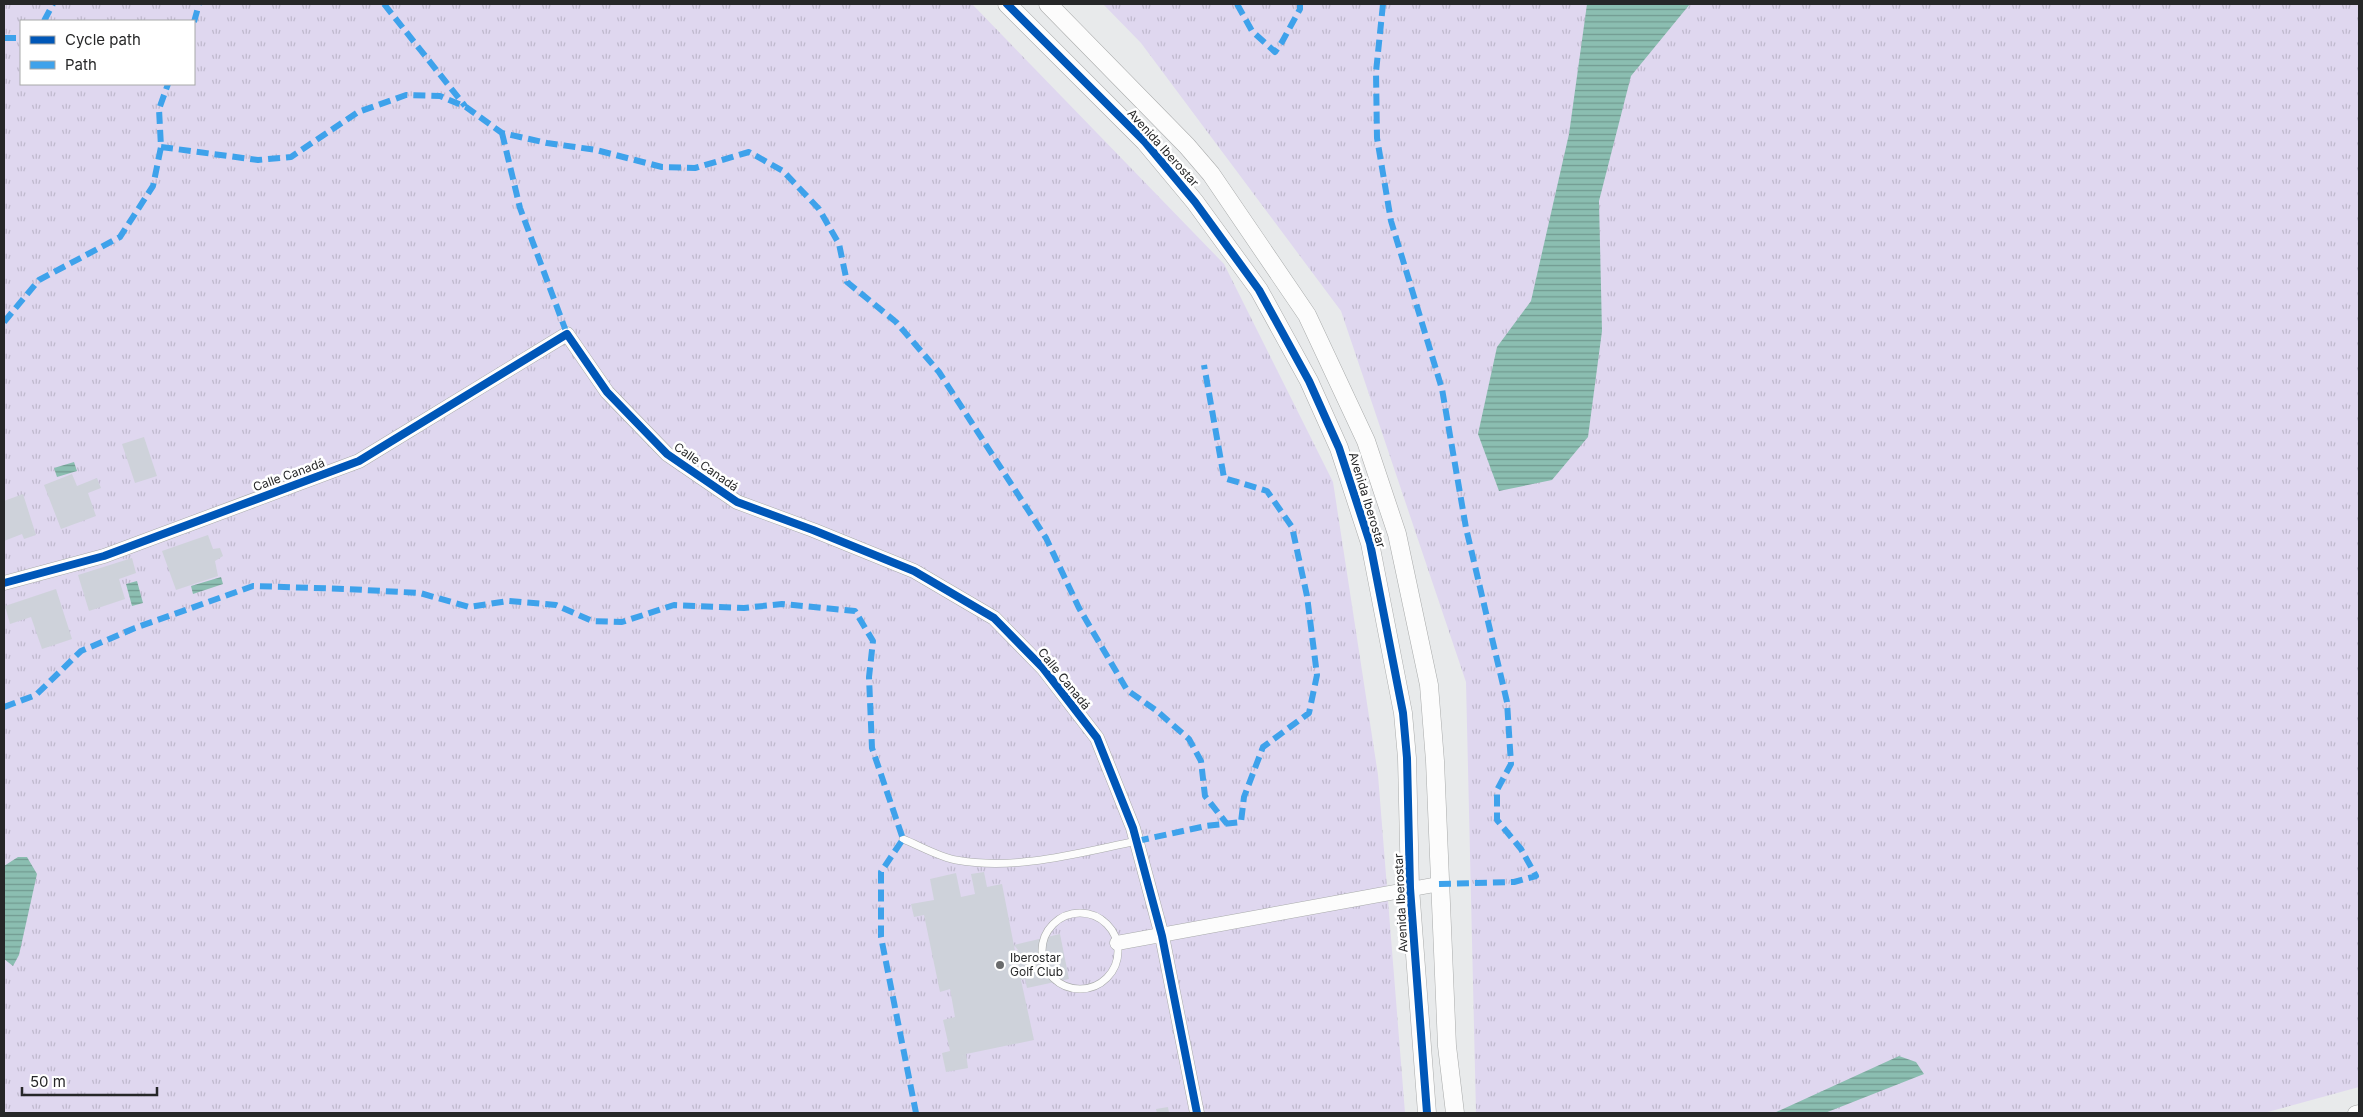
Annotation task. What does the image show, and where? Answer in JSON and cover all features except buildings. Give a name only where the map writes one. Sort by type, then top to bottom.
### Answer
[{"type":"street","name":"Avenida Iberostar","points":[[1007,4],[1145,142],[1196,202],[1259,290],[1312,389],[1339,448],[1370,543],[1403,713],[1407,758],[1410,888],[1427,1113]]},
{"type":"street","name":"Avenida Iberostar","points":[[1048,4],[1187,146],[1210,174],[1307,315],[1346,394],[1366,441],[1397,534],[1424,654],[1432,723],[1448,1046],[1455,1113]]},
{"type":"street","name":"Calle Canadá","points":[[4,583],[104,556],[359,461],[567,334],[607,392],[667,454],[737,502],[813,530],[914,571],[994,618],[1043,668],[1097,738],[1137,841],[1162,936],[1197,1113]]},
{"type":"street","points":[[1117,943],[1440,884]]},
{"type":"street","points":[[2355,1113],[2359,1112]]},
{"type":"lane","points":[[903,839],[954,860],[996,864],[1058,857],[1137,841]]},
{"type":"lane","points":[[1080,913],[1093,915],[1104,922],[1112,932],[1117,943],[1117,956],[1114,967],[1107,977],[1097,984],[1085,988],[1073,988],[1062,984],[1052,977],[1045,967],[1042,955],[1043,942],[1048,930],[1056,921],[1068,915],[1080,913]]},
{"type":"green space","points":[[4,4],[972,4],[1224,264],[1333,482],[1378,775],[1405,1113],[4,1113]]},
{"type":"green space","points":[[1103,4],[2359,4],[2359,1087],[2264,1113],[1476,1113],[1466,682],[1341,311],[1141,43]]},
{"type":"shaded area","points":[[1587,4],[1690,4],[1631,76],[1599,201],[1602,331],[1588,437],[1552,480],[1499,491],[1478,434],[1497,347],[1531,301],[1569,134]]},
{"type":"shaded area","points":[[74,462],[77,471],[57,477],[54,468]]},
{"type":"shaded area","points":[[221,577],[223,584],[193,594],[191,586]]},
{"type":"shaded area","points":[[137,581],[143,603],[132,606],[126,584]]},
{"type":"shaded area","points":[[18,857],[27,857],[37,874],[19,955],[13,966],[4,959],[4,866]]},
{"type":"shaded area","points":[[1899,1056],[1916,1062],[1924,1074],[1825,1113],[1774,1113]]},
{"type":"marked path","points":[[45,20],[53,4]]},
{"type":"marked path","points":[[195,20],[199,4]]},
{"type":"marked path","points":[[384,4],[465,106]]},
{"type":"marked path","points":[[1237,4],[1252,31],[1275,52],[1300,9],[1300,4]]},
{"type":"marked path","points":[[1383,4],[1376,72],[1377,138],[1391,221],[1442,389],[1466,528],[1507,702],[1511,764],[1497,790],[1497,820],[1521,849],[1536,876],[1514,882],[1439,884]]},
{"type":"marked path","points":[[4,38],[20,38]]},
{"type":"marked path","points":[[4,322],[39,280],[120,237],[153,186],[161,147],[159,109],[168,85]]},
{"type":"marked path","points":[[161,147],[258,160],[291,157],[358,112],[406,95],[440,96],[466,107],[502,133],[547,143],[596,150],[662,167],[695,168],[749,152],[783,171],[819,209],[839,244],[847,282],[896,322],[939,372],[1046,538],[1079,608],[1127,690],[1157,711],[1189,739],[1201,761],[1205,796],[1227,824]]},
{"type":"marked path","points":[[502,133],[520,208],[567,334]]},
{"type":"marked path","points":[[1137,841],[1206,826],[1241,822],[1244,797],[1263,747],[1309,713],[1317,675],[1307,596],[1292,527],[1267,491],[1224,478],[1204,365]]},
{"type":"marked path","points":[[4,707],[36,695],[81,651],[135,628],[253,586],[420,593],[469,607],[508,601],[556,605],[592,621],[622,622],[674,605],[744,608],[782,604],[855,611],[873,641],[869,677],[872,748],[903,839],[881,872],[881,937],[916,1113]]},
{"type":"cycle path","points":[[1007,4],[1145,142],[1195,202],[1259,290],[1309,381],[1339,448],[1370,543],[1403,713],[1407,758],[1410,888],[1427,1113]]},
{"type":"cycle path","points":[[4,583],[104,556],[359,461],[567,334],[607,392],[667,454],[737,502],[813,530],[914,571],[994,618],[1043,668],[1097,738],[1133,828],[1162,936],[1197,1113]]},
{"type":"place","name":"Iberostar Golf Club","points":[[1000,965]]}]
